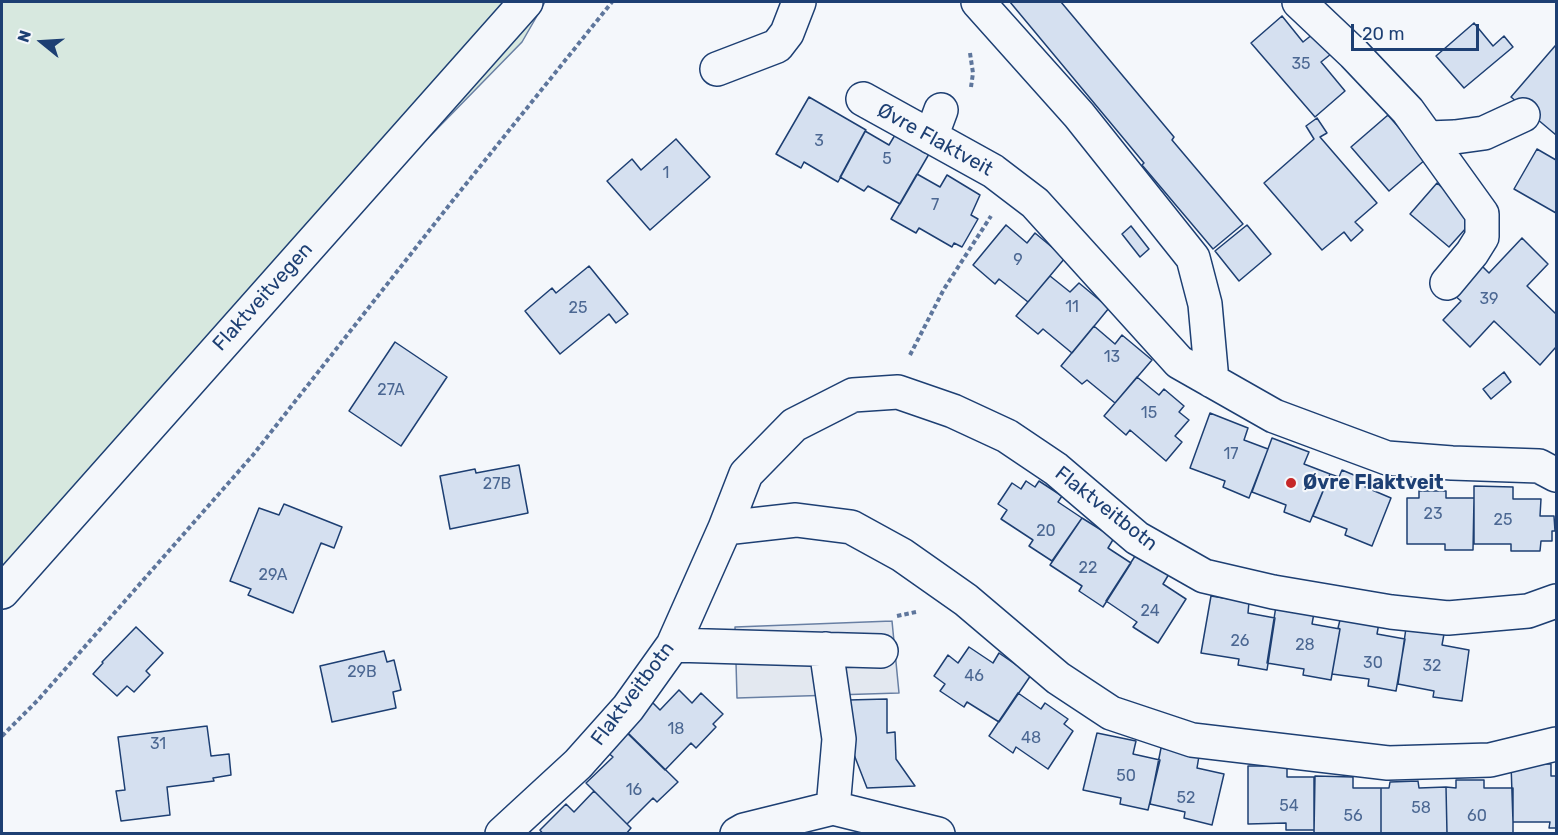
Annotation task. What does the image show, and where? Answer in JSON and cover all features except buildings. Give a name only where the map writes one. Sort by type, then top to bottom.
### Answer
[{"type":"street","name":"Flaktveitvegen","points":[[2,592],[525,2]]},
{"type":"street","points":[[717,69],[777,46],[788,33],[800,2],[793,2]]},
{"type":"street","points":[[1299,2],[1408,111],[1482,214],[1482,237],[1447,283]]},
{"type":"street","points":[[979,3],[1079,115],[1193,258],[1205,304],[1212,381]]},
{"type":"street","name":"Øvre Flaktveit","points":[[863,99],[936,124],[1035,203],[1179,362],[1274,416],[1387,458],[1539,466],[1557,475]]},
{"type":"street","points":[[1428,138],[1484,133],[1523,115]]},
{"type":"street","name":"Flaktveitbotn","points":[[502,834],[578,764],[628,708],[673,645],[725,528],[746,474],[794,425],[853,394],[898,392],[953,411],[1006,436],[1056,469],[1137,538],[1204,576],[1273,592],[1391,612],[1448,618],[1528,611],[1557,601]]},
{"type":"street","points":[[725,528],[796,520],[851,527],[902,555],[957,594],[1058,678],[1111,713],[1192,740],[1388,763],[1490,760],[1557,744]]},
{"type":"street","points":[[673,645],[881,651]]},
{"type":"street","points":[[826,649],[839,739],[833,808]]},
{"type":"street","points":[[737,834],[744,830],[833,808],[938,834]]},
{"type":"path","points":[[2,736],[38,699],[253,455],[612,2]]},
{"type":"path","points":[[970,94],[973,74],[969,56],[979,3]]},
{"type":"path","points":[[898,392],[911,352],[944,289],[994,211]]},
{"type":"shaded area","points":[[2,2],[545,2],[522,42],[2,574]]},
{"type":"shaded area","points":[[892,621],[899,693],[737,698],[735,627]]},
{"type":"place","name":"Øvre Flaktveit","points":[[1291,483]]}]
